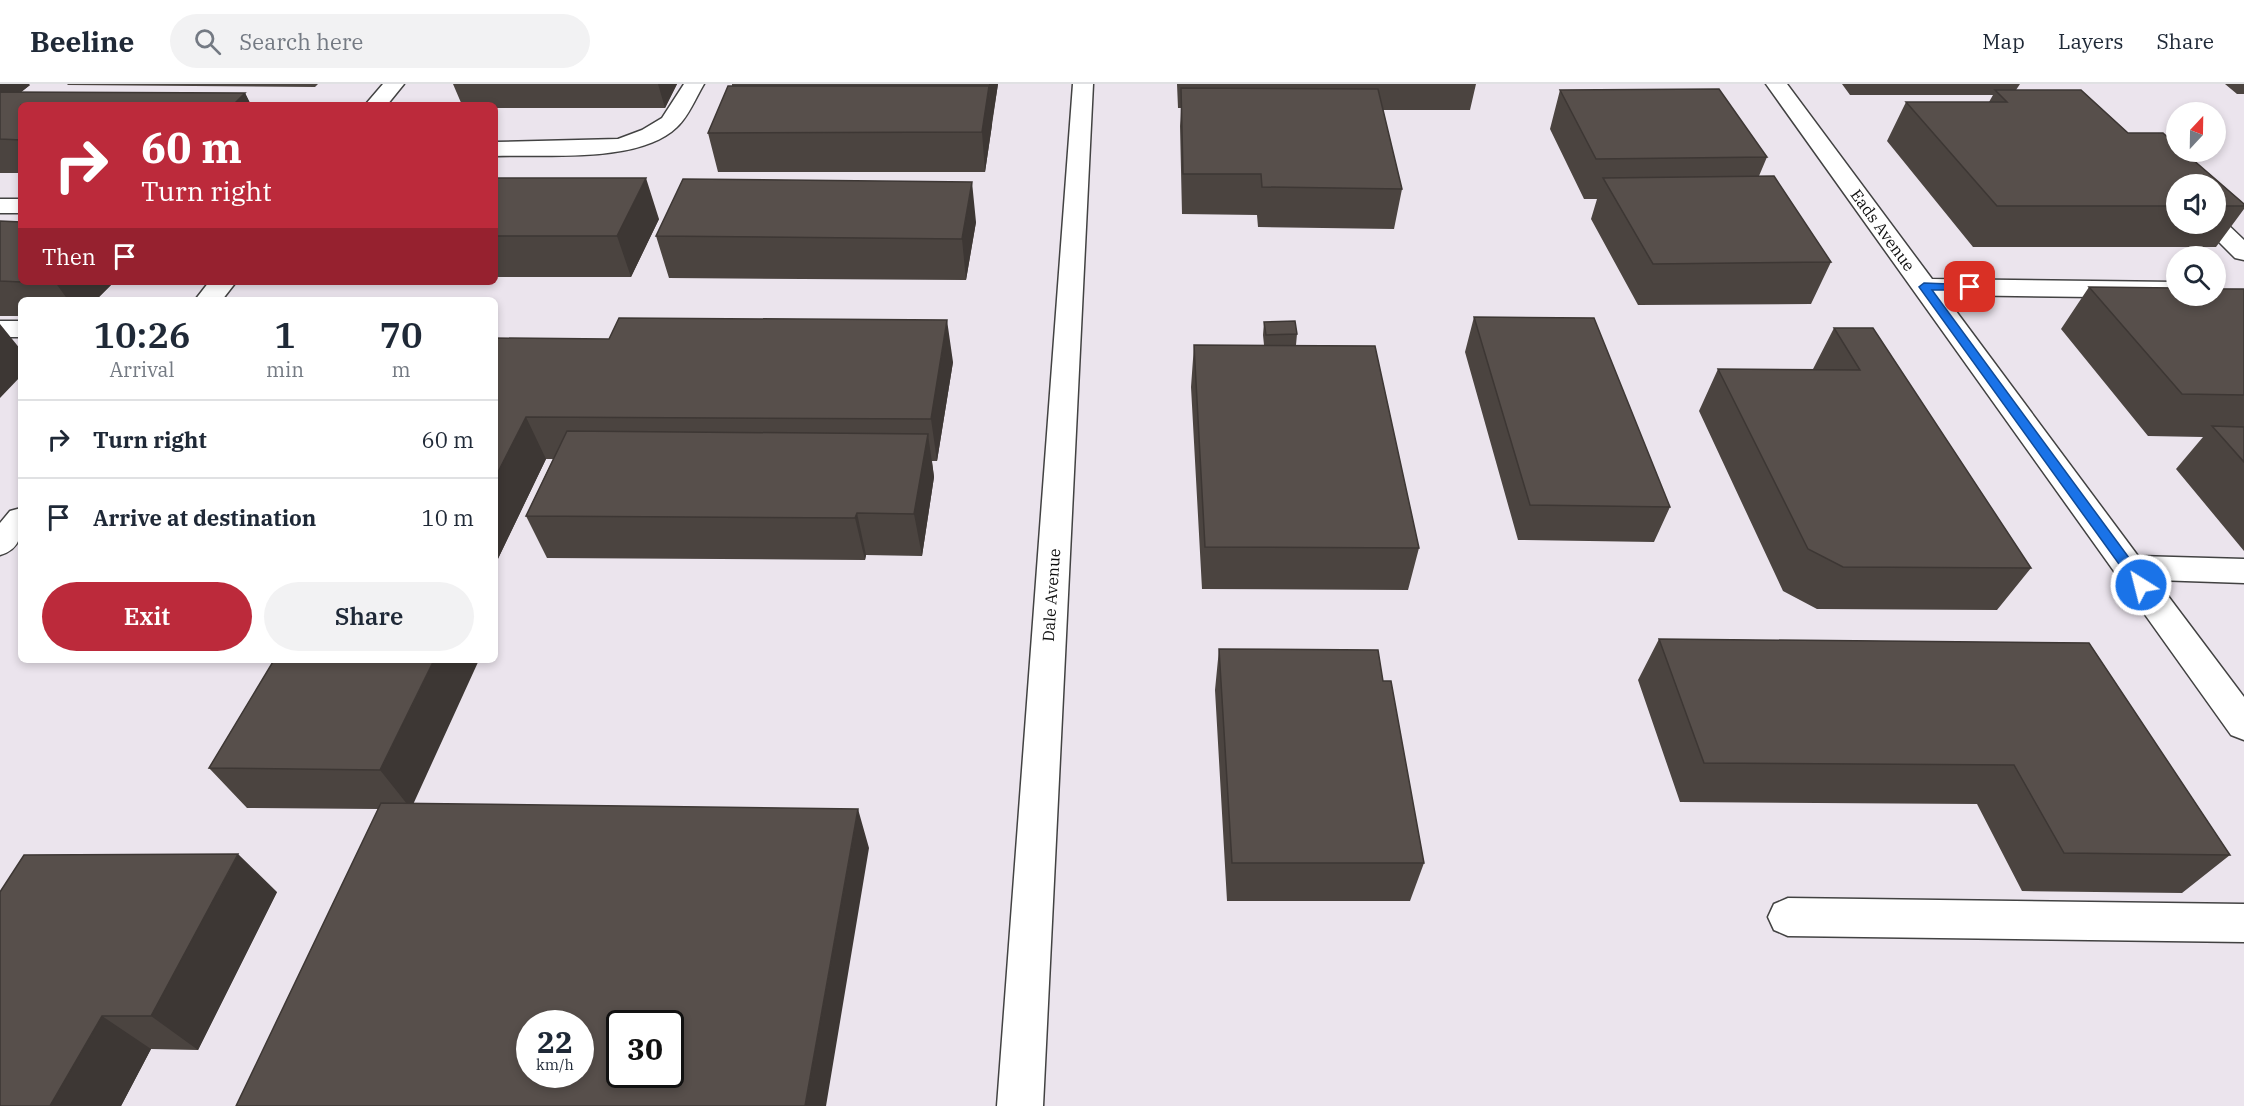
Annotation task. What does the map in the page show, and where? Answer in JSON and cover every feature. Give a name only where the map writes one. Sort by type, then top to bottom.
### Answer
[{"type":"street","points":[[379,102],[394,84]]},
{"type":"street","points":[[498,150],[621,146],[650,135],[670,122],[694,84]]},
{"type":"street","name":"Dale Avenue","points":[[1020,1106],[1083,84]]},
{"type":"street","name":"Eads Avenue","points":[[1776,84],[2244,725]]},
{"type":"street","points":[[0,206],[18,206]]},
{"type":"street","points":[[2224,234],[2244,253]]},
{"type":"street","points":[[210,297],[220,285]]},
{"type":"street","points":[[1924,287],[2166,290]]},
{"type":"street","points":[[0,328],[18,329]]},
{"type":"street","points":[[0,544],[18,523]]},
{"type":"street","points":[[2129,567],[2244,571]]},
{"type":"street","points":[[1788,917],[2244,923]]},
{"type":"shaded area","points":[[0,84],[2244,84],[2244,1106],[0,1106]]},
{"type":"building","points":[[728,86],[989,86],[982,132],[708,133]]},
{"type":"building","points":[[1181,88],[1378,89],[1402,189],[1262,187],[1261,174],[1183,174]]},
{"type":"building","points":[[1719,89],[1767,157],[1596,159],[1560,90]]},
{"type":"building","points":[[1995,90],[2081,90],[2128,133],[2163,133],[2166,136],[2166,162],[2196,162],[2209,174],[2166,174],[2166,206],[1997,206],[1906,102],[2007,102]]},
{"type":"building","points":[[0,92],[245,93],[236,102],[18,102],[18,140],[0,139]]},
{"type":"building","points":[[1774,176],[1831,262],[1653,264],[1603,178]]},
{"type":"building","points":[[498,178],[646,178],[617,236],[498,236]]},
{"type":"building","points":[[683,179],[972,182],[962,239],[656,236]]},
{"type":"building","points":[[2226,188],[2244,204],[2244,206],[2226,206]]},
{"type":"building","points":[[0,221],[18,222],[18,282],[0,281]]},
{"type":"building","points":[[2089,287],[2166,288],[2166,306],[2226,306],[2226,289],[2244,289],[2244,395],[2182,394]]},
{"type":"building","points":[[1474,317],[1594,318],[1670,507],[1530,505]]},
{"type":"building","points":[[619,318],[947,320],[931,419],[526,417],[498,472],[498,338],[609,339]]},
{"type":"building","points":[[1295,321],[1297,334],[1266,335],[1264,322]]},
{"type":"building","points":[[1834,328],[1873,328],[2031,568],[1843,567],[1808,549],[1718,369],[1860,370]]},
{"type":"building","points":[[1194,345],[1375,346],[1419,548],[1205,547]]},
{"type":"building","points":[[2212,426],[2244,427],[2244,462]]},
{"type":"building","points":[[567,431],[928,434],[914,514],[857,513],[855,518],[526,516]]},
{"type":"building","points":[[1659,639],[2089,643],[2230,855],[2064,853],[2014,765],[1704,763]]},
{"type":"building","points":[[1219,649],[1378,650],[1383,681],[1391,681],[1424,863],[1232,863]]},
{"type":"building","points":[[272,663],[433,663],[380,770],[209,768]]},
{"type":"building","points":[[381,803],[858,809],[805,1106],[236,1106]]},
{"type":"building","points":[[238,854],[151,1016],[102,1016],[50,1106],[0,1106],[0,892],[24,855]]},
{"type":"route","points":[[1970,287],[1924,287],[2141,585]]}]
